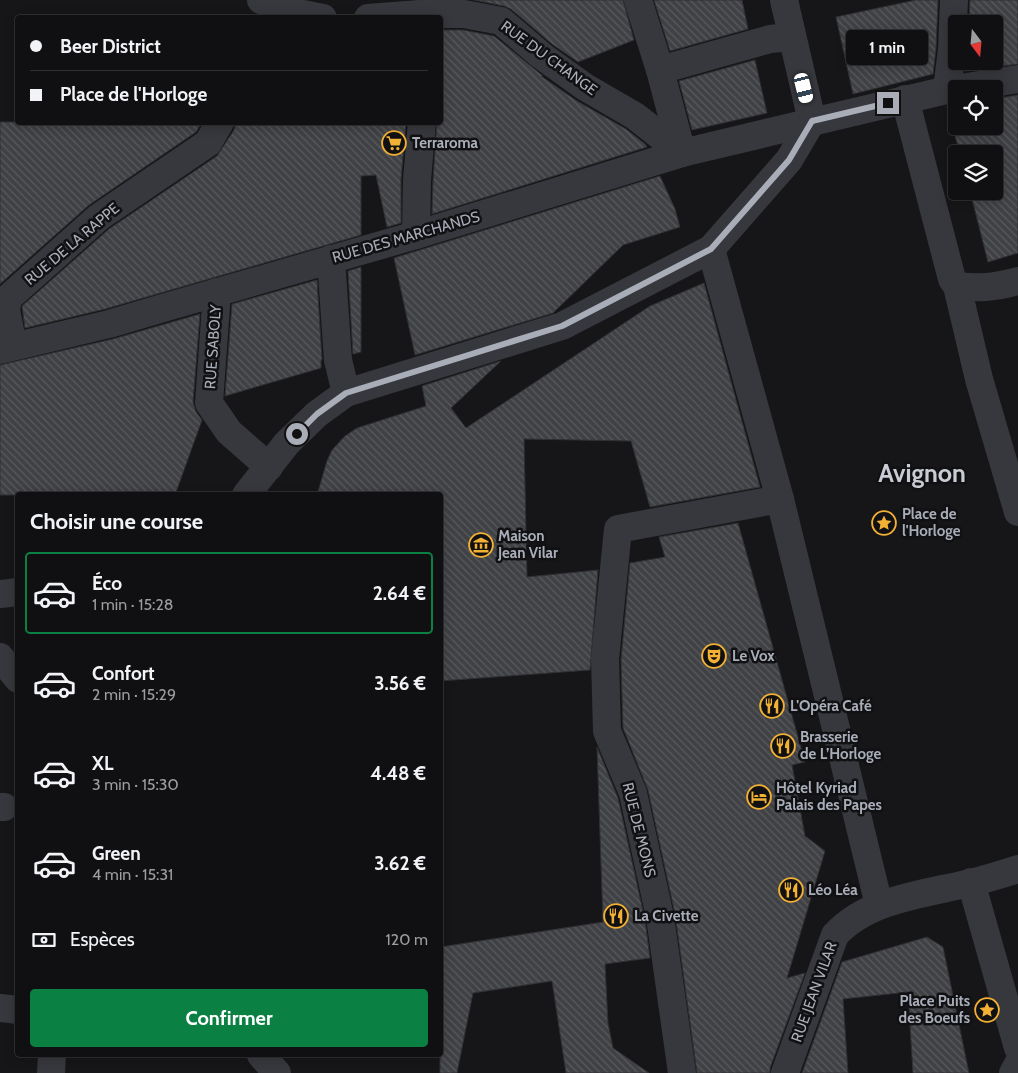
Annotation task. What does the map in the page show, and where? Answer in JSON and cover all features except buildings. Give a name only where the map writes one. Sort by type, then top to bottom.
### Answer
[{"type":"street","points":[[261,0],[310,15]]},
{"type":"street","points":[[638,0],[660,70],[682,153]]},
{"type":"street","points":[[248,492],[287,443],[317,414],[346,393],[562,326],[711,249],[789,160],[812,121],[791,37],[784,0]]},
{"type":"street","points":[[947,90],[952,49],[954,0]]},
{"type":"street","name":"RUE DU CHANGE","points":[[442,15],[494,11],[542,56],[585,87],[635,116],[682,153]]},
{"type":"street","points":[[660,70],[770,39],[791,37]]},
{"type":"street","points":[[812,121],[947,90],[1018,79]]},
{"type":"street","points":[[905,99],[952,279],[957,286],[979,379],[1018,512]]},
{"type":"street","name":"RUE DES MARCHANDS","points":[[6,348],[109,324],[416,235],[682,153],[812,121]]},
{"type":"street","name":"RUE DE LA RAPPE","points":[[6,348],[6,310],[8,298],[99,217],[208,143],[218,125]]},
{"type":"street","points":[[416,235],[417,180],[422,125]]},
{"type":"street","points":[[711,249],[768,501],[879,905],[1018,869]]},
{"type":"street","points":[[331,259],[338,360],[346,393]]},
{"type":"street","points":[[957,286],[974,288],[1006,284]]},
{"type":"street","name":"RUE SABOLY","points":[[217,292],[209,403],[229,432],[269,467]]},
{"type":"street","name":"RUE DE MONS","points":[[682,1073],[660,917],[633,793],[607,731],[605,659],[618,529],[768,501]]},
{"type":"street","points":[[0,594],[15,592]]},
{"type":"street","points":[[0,657],[15,675]]},
{"type":"street","points":[[971,882],[1018,1048]]},
{"type":"street","name":"RUE JEAN VILAR","points":[[786,1073],[834,935],[842,927],[879,905]]},
{"type":"street","points":[[0,1008],[15,1010]]},
{"type":"street","points":[[51,1073],[52,1057]]},
{"type":"street","points":[[263,1057],[277,1073]]},
{"type":"street","points":[[1013,1073],[1018,1064]]},
{"type":"place","name":"Terraroma","points":[[394,143]]},
{"type":"place","name":"Place de l'Horloge","points":[[884,523]]},
{"type":"place","name":"Maison Jean Vilar","points":[[481,545]]},
{"type":"place","name":"Le Vox","points":[[714,656]]},
{"type":"place","name":"L'Opéra Café","points":[[772,706]]},
{"type":"place","name":"Brasserie de L’Horloge","points":[[783,746]]},
{"type":"place","name":"Hôtel Kyriad Palais des Papes","points":[[759,797]]},
{"type":"place","name":"Léo Léa","points":[[791,890]]},
{"type":"place","name":"La Civette","points":[[616,916]]},
{"type":"place","name":"Place Puits des Boeufs","points":[[987,1010]]},
{"type":"district","name":"Avignon","points":[[922,473]]},
{"type":"route","points":[[297,434],[317,414],[346,393],[562,326],[711,249],[789,160],[812,121],[888,103]]}]
